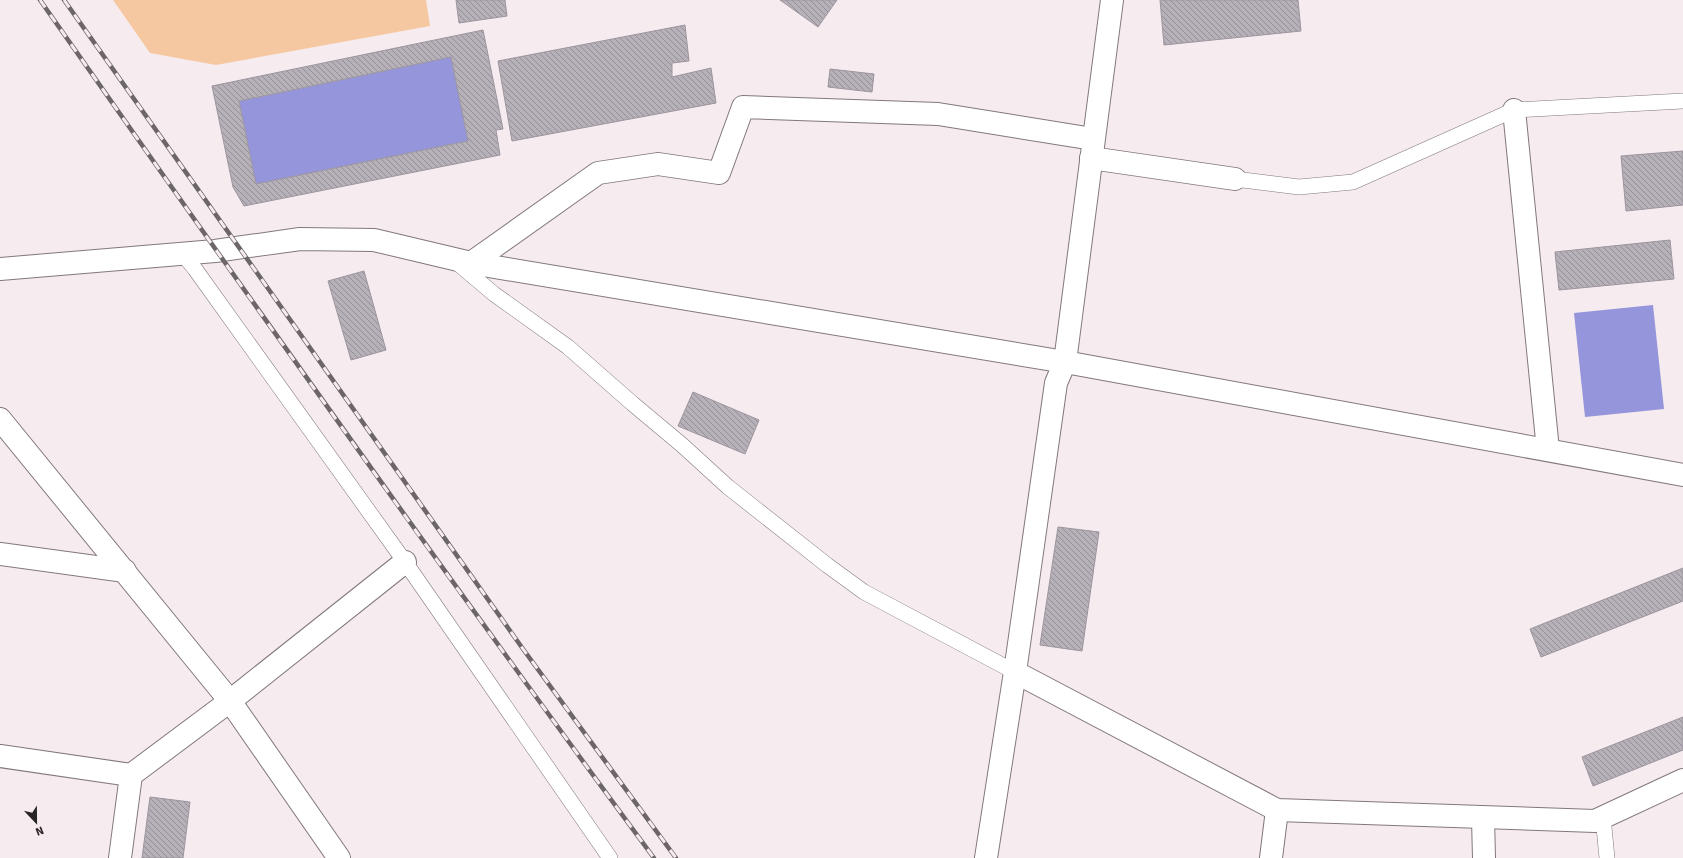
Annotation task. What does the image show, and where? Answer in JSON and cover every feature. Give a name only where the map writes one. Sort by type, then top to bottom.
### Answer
[{"type":"street","points":[[986,858],[1015,672],[1056,383],[1065,362],[1112,0]]},
{"type":"street","points":[[462,261],[598,173],[658,164],[719,173],[743,107],[938,114],[1235,179]]},
{"type":"street","points":[[1514,110],[1548,450]]},
{"type":"street","points":[[0,269],[215,251],[300,239],[374,240],[462,261],[1065,362],[1683,475]]},
{"type":"street","points":[[0,419],[230,701],[339,858]]},
{"type":"street","points":[[0,554],[125,571]]},
{"type":"street","points":[[0,756],[131,775],[230,701],[405,562]]},
{"type":"street","points":[[1015,672],[1277,810],[1595,821],[1683,780]]},
{"type":"street","points":[[120,858],[131,775]]},
{"type":"street","points":[[1271,858],[1277,810]]},
{"type":"street","points":[[1484,818],[1484,858]]},
{"type":"lane","points":[[1235,179],[1299,187],[1352,182],[1514,110],[1683,101]]},
{"type":"lane","points":[[182,254],[195,269],[405,562],[610,858]]},
{"type":"lane","points":[[462,261],[494,294],[568,347],[633,404],[682,444],[728,487],[827,565],[864,592],[1015,672]]},
{"type":"lane","points":[[1603,817],[1606,858]]},
{"type":"shaded area","points":[[113,0],[426,0],[430,26],[216,65],[150,53]]},
{"type":"water","points":[[451,57],[468,141],[256,184],[239,101]]},
{"type":"water","points":[[1653,305],[1664,409],[1585,417],[1574,313]]},
{"type":"building","points":[[456,0],[505,0],[507,16],[459,23]]},
{"type":"building","points":[[780,0],[837,0],[818,27]]},
{"type":"building","points":[[1160,0],[1298,0],[1301,31],[1164,45]]},
{"type":"building","points":[[685,25],[689,61],[672,63],[672,77],[711,68],[716,103],[512,141],[498,61]]},
{"type":"building","points":[[483,30],[503,129],[496,130],[500,155],[244,206],[233,187],[212,86]],"holes":[[[451,57],[468,141],[256,184],[239,101]]]},
{"type":"building","points":[[830,69],[874,74],[872,92],[828,87]]},
{"type":"building","points":[[1683,151],[1683,205],[1626,211],[1621,156]]},
{"type":"building","points":[[1670,240],[1674,279],[1559,290],[1555,252]]},
{"type":"building","points":[[364,271],[386,350],[351,360],[328,281]]},
{"type":"building","points":[[693,392],[759,420],[745,454],[678,426]]},
{"type":"building","points":[[1058,527],[1099,532],[1082,651],[1040,645]]},
{"type":"building","points":[[1683,568],[1683,601],[1541,657],[1530,629]]},
{"type":"building","points":[[1683,717],[1683,750],[1593,786],[1582,757]]},
{"type":"building","points":[[150,797],[190,802],[183,858],[142,858]]},
{"type":"railway","points":[[40,0],[344,431],[654,858]]},
{"type":"railway","points":[[64,0],[523,649],[676,858]]}]
